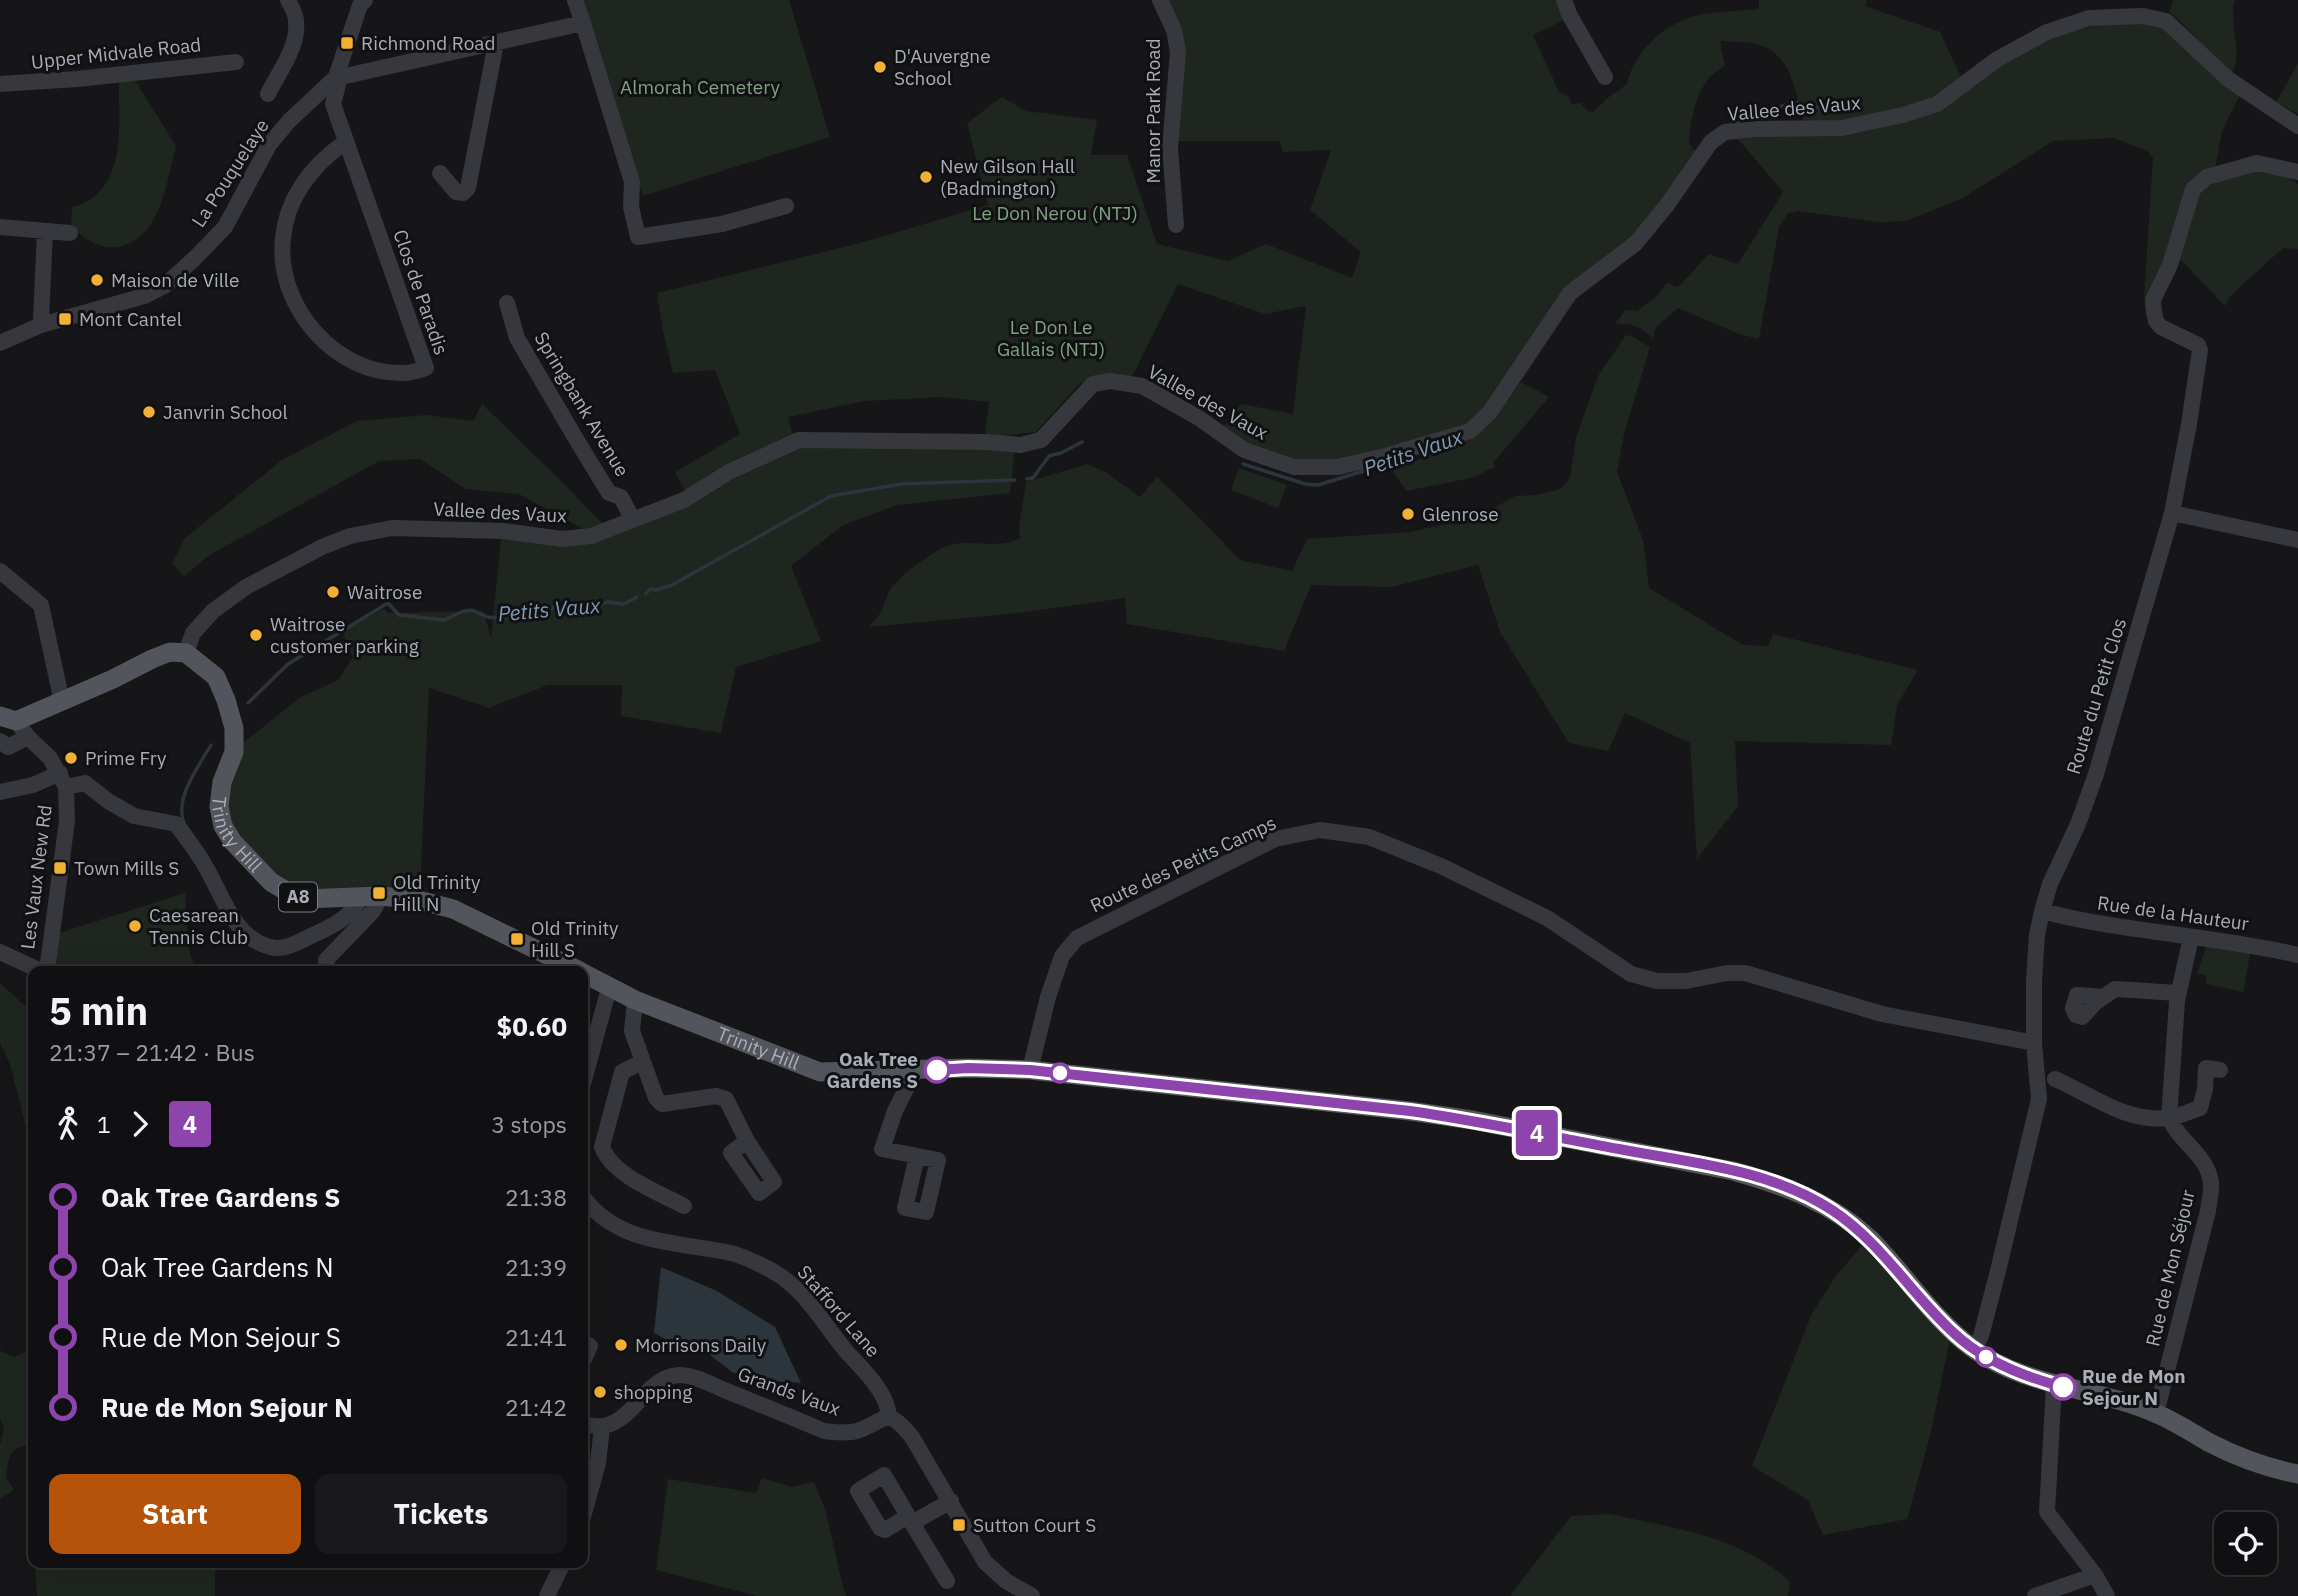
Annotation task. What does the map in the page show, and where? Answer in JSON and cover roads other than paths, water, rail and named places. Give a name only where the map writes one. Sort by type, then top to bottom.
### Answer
[{"type":"main road","points":[[15,725],[152,659],[170,652],[186,653]]},
{"type":"main road","name":"Trinity Hill","points":[[186,653],[216,677],[234,728],[234,752],[222,782],[219,807],[223,825],[233,842],[271,882],[291,894],[317,900],[381,896],[418,900],[453,909],[569,966]]},
{"type":"main road","name":"Trinity Hill","points":[[588,976],[635,1000],[820,1072],[968,1068],[1030,1070]]},
{"type":"main road","name":"A8","points":[[1030,1070],[1471,1120],[1733,1171],[1775,1182],[1803,1194],[1854,1226],[1871,1240],[1955,1334],[2000,1364],[2054,1385],[2156,1413],[2249,1462],[2298,1474]]},
{"type":"street","name":"La Pouquelaye","points":[[0,343],[41,325],[144,296],[164,286],[195,258],[225,227],[269,145],[289,121],[336,77],[360,5],[365,0]]},
{"type":"street","points":[[575,0],[632,181],[631,207],[638,237],[722,224],[786,206]]},
{"type":"street","name":"Manor Park Road","points":[[1160,0],[1174,30],[1178,52],[1170,148],[1176,225]]},
{"type":"street","points":[[1564,0],[1569,14],[1605,77]]},
{"type":"street","points":[[268,94],[289,55],[295,37],[295,9]]},
{"type":"street","name":"Vallee des Vaux","points":[[186,653],[193,634],[214,611],[246,587],[322,547],[350,536],[392,528],[503,531],[562,539],[591,536],[684,500],[729,472],[799,440],[988,442],[1020,445],[1041,440],[1086,389],[1093,384],[1110,381],[1142,386],[1199,418],[1244,450],[1294,467],[1338,467],[1470,430],[1490,412],[1570,293],[1636,243],[1667,205],[1711,142],[1725,132],[1842,128],[1903,115],[1937,104],[1996,60],[2047,32],[2090,18],[2143,16],[2166,21],[2228,79],[2298,126]]},
{"type":"street","points":[[336,77],[583,23]]},
{"type":"street","points":[[440,173],[456,192],[463,193],[468,188],[496,43]]},
{"type":"street","name":"Upper Midvale Road","points":[[0,84],[77,79],[236,61]]},
{"type":"street","name":"Clos de Paradis","points":[[336,77],[338,85],[333,104],[426,368],[405,373],[374,369],[345,359],[322,339],[298,311],[291,295],[283,264],[282,239],[288,214],[305,180],[325,157],[345,142]]},
{"type":"street","name":"Route du Petit Clos","points":[[1974,1349],[1994,1284],[2039,1099],[2034,1043],[2037,935],[2042,911],[2050,884],[2078,824],[2096,774],[2172,513],[2189,424],[2200,350],[2194,341],[2161,327],[2156,321],[2153,300],[2170,265],[2193,189],[2207,177],[2257,163],[2298,172]]},
{"type":"street","points":[[0,227],[70,233]]},
{"type":"street","points":[[41,320],[45,231]]},
{"type":"street","name":"Springbank Avenue","points":[[507,303],[517,338],[610,493],[621,497],[632,520]]},
{"type":"street","points":[[2172,513],[2298,540]]},
{"type":"street","points":[[1,575],[41,605],[62,702]]},
{"type":"street","points":[[0,741],[8,747],[15,725],[50,758],[63,780]]},
{"type":"street","points":[[0,792],[63,780],[85,783],[134,816],[176,824],[204,864],[239,927],[251,939],[270,947],[300,942],[330,928],[356,909],[361,897]]},
{"type":"street","name":"Les Vaux New Rd","points":[[48,966],[67,821],[63,780]]},
{"type":"street","name":"Route des Petits Camps","points":[[1030,1070],[1048,997],[1062,956],[1077,938],[1275,839],[1320,830],[1369,837],[1441,866],[1546,918],[1631,974],[1657,981],[1686,981],[1727,973],[1745,973],[1882,1014],[2034,1043]]},
{"type":"street","points":[[327,966],[326,960],[373,911],[381,896]]},
{"type":"street","name":"Rue de la Hauteur","points":[[2042,911],[2082,921],[2255,945],[2298,955]]},
{"type":"street","points":[[2169,1118],[2178,993],[2191,936]]},
{"type":"street","points":[[0,952],[30,966]]},
{"type":"street","points":[[588,1066],[609,988]]},
{"type":"street","points":[[2103,997],[2115,989],[2178,993]]},
{"type":"street","points":[[635,1000],[632,1031],[656,1098],[662,1104],[716,1096],[726,1099],[747,1141]]},
{"type":"street","points":[[642,1062],[622,1073],[602,1147],[615,1168],[684,1206]]},
{"type":"street","points":[[2055,1079],[2112,1109],[2134,1116],[2169,1118],[2200,1108],[2205,1089],[2206,1068],[2220,1070]]},
{"type":"street","points":[[915,1071],[895,1111],[882,1149],[917,1156]]},
{"type":"street","name":"Rue de Mon Séjour","points":[[2156,1413],[2208,1211],[2211,1183],[2202,1158],[2175,1131],[2169,1118]]},
{"type":"street","name":"Stafford Lane","points":[[588,1202],[602,1217],[630,1234],[652,1241],[737,1255],[785,1279],[794,1286],[871,1380],[889,1405],[889,1417]]},
{"type":"street","name":"Grands Vaux","points":[[602,1427],[629,1411],[654,1384],[680,1375],[708,1383],[824,1431],[856,1431],[879,1418],[889,1417]]},
{"type":"street","points":[[2054,1385],[2047,1512],[2095,1575],[2107,1596]]},
{"type":"street","points":[[889,1417],[900,1423],[912,1437],[985,1562],[1025,1594]]},
{"type":"street","points":[[588,1425],[602,1427],[598,1463],[588,1499]]},
{"type":"street","points":[[947,1581],[910,1519],[951,1501]]},
{"type":"street","points":[[547,1596],[561,1568]]},
{"type":"street","points":[[2035,1596],[2095,1575]]},
{"type":"waterway","name":"Petits Vaux","points":[[1732,124],[1766,116],[1794,102],[1815,107],[1843,108],[1857,102]]},
{"type":"waterway","name":"Petits Vaux","points":[[1027,479],[1033,478],[1049,456],[1082,442]]},
{"type":"waterway","name":"Petits Vaux","points":[[1243,464],[1305,484],[1318,485],[1403,459]]},
{"type":"waterway","name":"Petits Vaux","points":[[646,594],[650,589],[672,585],[831,496],[901,484],[1015,480]]},
{"type":"waterway","name":"Petits Vaux","points":[[248,703],[288,664],[388,603],[399,615],[444,620],[472,610],[487,617],[527,616],[545,609],[574,605],[608,602],[624,604],[637,597]]},
{"type":"waterway","name":"Petits Vaux","points":[[184,823],[182,803],[185,793],[211,745]]},
{"type":"place","name":"Richmond Road","points":[[347,43]]},
{"type":"place","name":"D'Auvergne School","points":[[880,67]]},
{"type":"place","name":"New Gilson Hall (Badmington)","points":[[926,177]]},
{"type":"place","name":"Maison de Ville","points":[[97,280]]},
{"type":"place","name":"Mont Cantel","points":[[65,319]]},
{"type":"place","name":"Janvrin School","points":[[149,412]]},
{"type":"place","name":"Glenrose","points":[[1408,514]]},
{"type":"place","name":"Waitrose","points":[[333,592]]},
{"type":"place","name":"Waitrose customer parking","points":[[256,635]]},
{"type":"place","name":"Prime Fry","points":[[71,758]]},
{"type":"place","name":"Town Mills S","points":[[60,868]]},
{"type":"place","name":"Old Trinity Hill N","points":[[379,893]]},
{"type":"place","name":"Caesarean Tennis Club","points":[[135,926]]},
{"type":"place","name":"Old Trinity Hill S","points":[[517,939]]},
{"type":"place","name":"Oak Tree Gardens S","points":[[937,1070]]},
{"type":"place","name":"Morrisons Daily","points":[[621,1345]]},
{"type":"place","name":"Rue de Mon Sejour N","points":[[2063,1387]]},
{"type":"place","name":"shopping","points":[[600,1392]]},
{"type":"place","name":"Sutton Court S","points":[[959,1525]]},
{"type":"park label","name":"Almorah Cemetery","points":[[700,87]]},
{"type":"park label","name":"Le Don Nerou (NTJ)","points":[[1055,213]]},
{"type":"park label","name":"Le Don Le Gallais (NTJ)","points":[[1051,338]]}]
